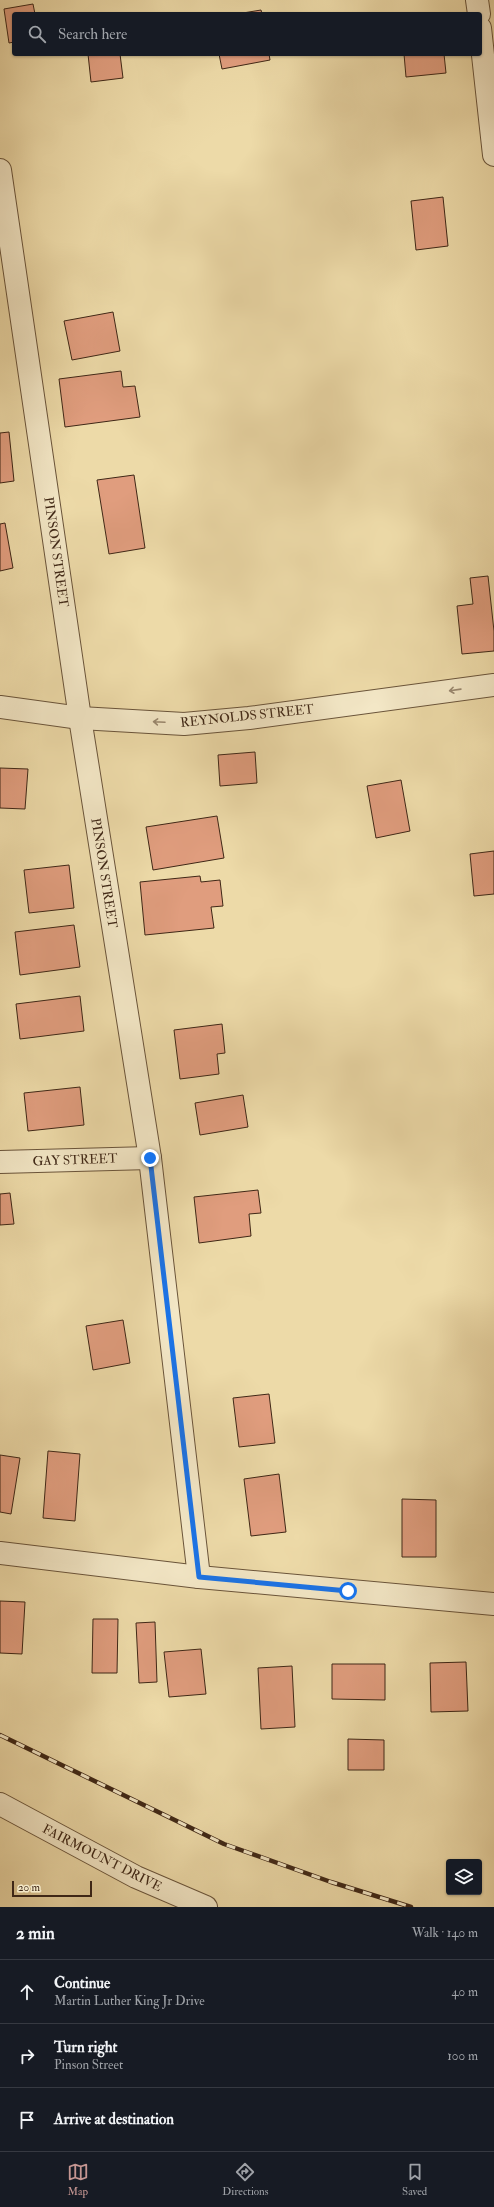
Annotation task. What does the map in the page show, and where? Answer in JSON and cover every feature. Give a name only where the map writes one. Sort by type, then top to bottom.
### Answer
[{"type":"street","points":[[477,0],[479,12]]},
{"type":"street","points":[[482,45],[494,155]]},
{"type":"street","name":"PINSON STREET","points":[[0,170],[6,249],[150,1158],[199,1577]]},
{"type":"street","name":"REYNOLDS STREET","points":[[0,707],[80,718],[184,724],[250,718],[494,685]]},
{"type":"street","name":"GAY STREET","points":[[0,1162],[150,1158]]},
{"type":"street","points":[[0,1553],[199,1577],[494,1604]]},
{"type":"street","name":"FAIRMOUNT DRIVE","points":[[0,1804],[136,1877],[206,1907]]},
{"type":"building","points":[[33,4],[35,12],[12,12],[12,42],[9,43],[4,9]]},
{"type":"building","points":[[261,10],[262,12],[249,12]]},
{"type":"building","points":[[88,56],[120,56],[123,78],[91,82]]},
{"type":"building","points":[[219,56],[269,56],[270,60],[222,69]]},
{"type":"building","points":[[404,56],[444,56],[446,73],[406,77]]},
{"type":"building","points":[[443,197],[448,246],[416,250],[411,201]]},
{"type":"building","points":[[113,312],[120,351],[72,360],[64,321]]},
{"type":"building","points":[[121,371],[123,387],[135,386],[140,417],[65,427],[59,379]]},
{"type":"building","points":[[9,432],[14,481],[0,483],[0,433]]},
{"type":"building","points":[[134,475],[145,548],[109,554],[97,480]]},
{"type":"building","points":[[5,523],[13,568],[0,571],[0,524]]},
{"type":"building","points":[[488,576],[494,631],[494,651],[462,654],[457,606],[473,604],[470,578]]},
{"type":"building","points":[[255,752],[257,783],[220,786],[218,755]]},
{"type":"building","points":[[0,768],[28,769],[25,809],[0,808]]},
{"type":"building","points":[[401,780],[410,831],[376,838],[367,786]]},
{"type":"building","points":[[217,816],[224,858],[153,870],[146,827]]},
{"type":"building","points":[[494,851],[494,894],[474,896],[470,854]]},
{"type":"building","points":[[69,865],[74,908],[29,913],[24,870]]},
{"type":"building","points":[[200,876],[201,882],[220,880],[223,906],[211,907],[214,928],[145,935],[140,882]]},
{"type":"building","points":[[74,925],[80,967],[20,975],[15,932]]},
{"type":"building","points":[[80,996],[84,1031],[20,1039],[16,1004]]},
{"type":"building","points":[[222,1024],[225,1053],[217,1054],[219,1074],[180,1079],[174,1030]]},
{"type":"building","points":[[80,1087],[84,1125],[28,1131],[24,1093]]},
{"type":"building","points":[[243,1095],[248,1127],[200,1135],[195,1103]]},
{"type":"building","points":[[258,1190],[261,1213],[249,1214],[251,1236],[199,1243],[194,1197]]},
{"type":"building","points":[[10,1193],[14,1224],[0,1225],[0,1194]]},
{"type":"building","points":[[123,1320],[130,1363],[93,1370],[86,1326]]},
{"type":"building","points":[[269,1394],[275,1443],[239,1447],[233,1398]]},
{"type":"building","points":[[48,1451],[80,1454],[75,1521],[43,1518]]},
{"type":"building","points":[[0,1455],[20,1458],[11,1514],[0,1512]]},
{"type":"building","points":[[279,1474],[286,1532],[251,1536],[244,1479]]},
{"type":"building","points":[[402,1499],[436,1500],[436,1557],[402,1557]]},
{"type":"building","points":[[0,1601],[25,1602],[22,1654],[0,1653]]},
{"type":"building","points":[[93,1619],[118,1619],[117,1673],[92,1673]]},
{"type":"building","points":[[155,1622],[157,1682],[139,1683],[136,1623]]},
{"type":"building","points":[[201,1649],[206,1694],[169,1697],[164,1652]]},
{"type":"building","points":[[466,1662],[468,1711],[431,1712],[430,1663]]},
{"type":"building","points":[[332,1664],[385,1664],[385,1700],[332,1699]]},
{"type":"building","points":[[292,1666],[295,1727],[261,1729],[258,1668]]},
{"type":"building","points":[[348,1739],[384,1740],[384,1770],[348,1770]]},
{"type":"railway","points":[[0,1735],[224,1844],[331,1882],[411,1907]]},
{"type":"route","points":[[150,1158],[199,1577],[348,1591]]}]
